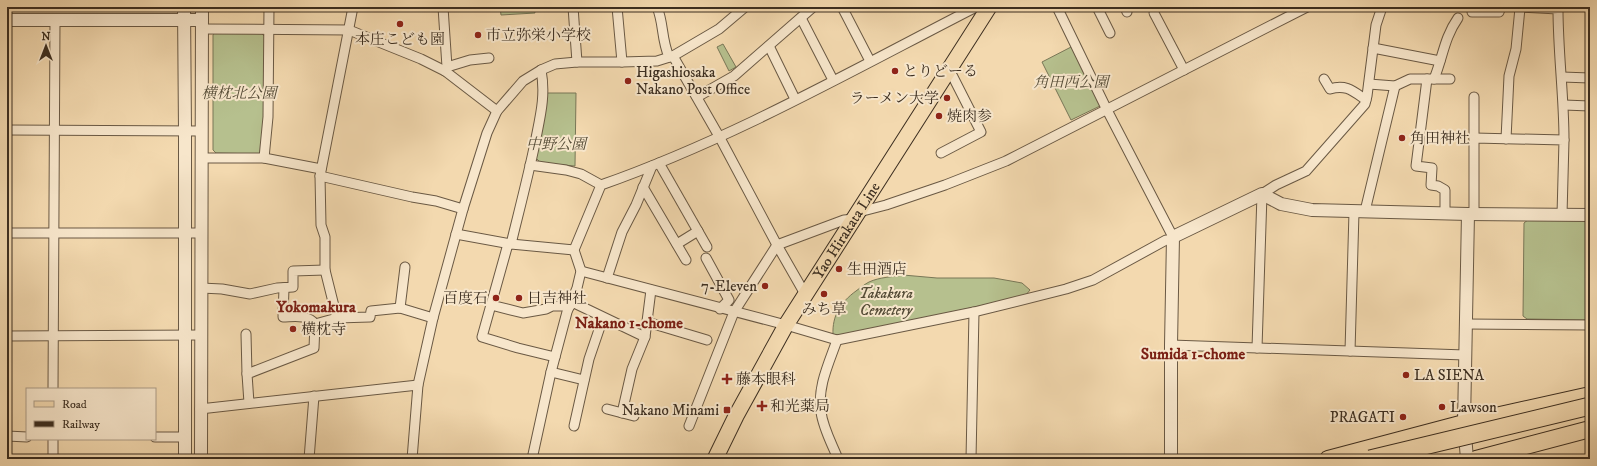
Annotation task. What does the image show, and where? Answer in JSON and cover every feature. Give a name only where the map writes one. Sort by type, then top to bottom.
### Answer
[{"type":"highway","points":[[1328,459],[1464,423],[1590,396]]},
{"type":"highway","points":[[1370,459],[1590,406]]},
{"type":"highway","points":[[1419,459],[1590,418]]},
{"type":"highway","points":[[1476,459],[1549,439],[1590,430]]},
{"type":"main road","name":"Yao Hirakata Line","points":[[715,459],[736,416],[786,325],[989,7]]},
{"type":"street","points":[[184,7],[185,459]]},
{"type":"street","points":[[201,459],[202,7]]},
{"type":"street","points":[[264,158],[268,117],[269,7]]},
{"type":"street","points":[[337,318],[325,270],[325,237],[321,225],[320,172],[354,7]]},
{"type":"street","points":[[442,7],[446,69]]},
{"type":"street","points":[[573,7],[577,62]]},
{"type":"street","points":[[617,7],[622,62]]},
{"type":"street","points":[[657,7],[660,15],[664,46],[697,97],[805,294]]},
{"type":"street","points":[[412,459],[418,385],[433,318],[463,209],[487,133],[498,111],[523,81],[555,64],[657,60],[671,56],[719,29],[745,7]]},
{"type":"street","points":[[697,97],[734,76],[813,7]]},
{"type":"street","points":[[842,7],[870,61]]},
{"type":"street","points":[[532,459],[551,372],[581,271],[574,250],[601,185],[720,138],[976,7]]},
{"type":"street","points":[[1057,7],[1107,110],[1173,239],[1171,459]]},
{"type":"street","points":[[1097,7],[1110,33]]},
{"type":"street","points":[[688,426],[734,312],[777,245],[857,215],[945,185],[1006,161],[1307,7]]},
{"type":"street","points":[[581,271],[720,309],[786,325],[837,340],[974,312],[1066,289],[1093,280],[1166,240],[1173,239],[1306,171],[1365,104],[1369,84],[1376,25],[1382,7]]},
{"type":"street","points":[[1472,12],[1499,12],[1501,7]]},
{"type":"street","points":[[1506,139],[1509,76],[1516,49],[1519,7],[1558,9],[1558,42],[1564,105],[1562,215]]},
{"type":"street","points":[[1154,13],[1184,70]]},
{"type":"street","points":[[801,18],[833,80]]},
{"type":"street","points":[[1445,213],[1444,190],[1438,186],[1431,185],[1432,168],[1416,166],[1430,79],[1440,61],[1450,29],[1458,18]]},
{"type":"street","points":[[7,20],[184,20],[202,25],[269,29],[349,30],[446,69],[498,111]]},
{"type":"street","points":[[53,388],[55,21]]},
{"type":"street","points":[[769,46],[795,100]]},
{"type":"street","points":[[1373,48],[1440,61]]},
{"type":"street","points":[[446,69],[470,60],[489,58]]},
{"type":"street","points":[[941,153],[981,132],[949,69]]},
{"type":"street","points":[[542,70],[544,98],[530,165],[510,244],[482,337],[555,357]]},
{"type":"street","points":[[1562,77],[1590,78]]},
{"type":"street","points":[[1324,79],[1330,90],[1339,86],[1352,90],[1366,100]]},
{"type":"street","points":[[1369,84],[1395,86],[1410,79],[1450,80]]},
{"type":"street","points":[[1350,351],[1359,211],[1395,86]]},
{"type":"street","points":[[1467,459],[1464,423],[1465,355],[1474,138],[1474,97]]},
{"type":"street","points":[[1564,105],[1590,106]]},
{"type":"street","points":[[7,130],[202,131]]},
{"type":"street","points":[[1474,138],[1564,140]]},
{"type":"street","points":[[202,158],[264,158],[463,209]]},
{"type":"street","points":[[607,278],[622,232],[636,206],[643,186],[655,164]]},
{"type":"street","points":[[655,164],[708,247]]},
{"type":"street","points":[[530,165],[566,170],[581,174],[601,185]]},
{"type":"street","points":[[643,186],[686,260]]},
{"type":"street","points":[[1262,194],[1281,204],[1299,208],[1471,214],[1590,215]]},
{"type":"street","points":[[1257,348],[1262,194]]},
{"type":"street","points":[[677,244],[698,231]]},
{"type":"street","points":[[7,233],[202,233]]},
{"type":"street","points":[[456,234],[510,244],[574,250]]},
{"type":"street","points":[[706,258],[729,300],[720,309]]},
{"type":"street","points":[[400,308],[405,267]]},
{"type":"street","points":[[201,288],[222,289],[250,294],[293,287],[293,271],[325,270]]},
{"type":"street","points":[[247,374],[314,348],[315,324],[312,320],[302,316],[283,317],[284,288]]},
{"type":"street","points":[[622,413],[632,369],[645,337],[651,290]]},
{"type":"street","points":[[491,305],[523,313],[546,309],[552,306],[571,304],[645,337]]},
{"type":"street","points":[[315,324],[337,318],[370,317],[371,311],[400,308],[433,318]]},
{"type":"street","points":[[971,459],[974,312]]},
{"type":"street","points":[[574,426],[589,359],[603,318]]},
{"type":"street","points":[[647,322],[707,340]]},
{"type":"street","points":[[1466,324],[1590,325]]},
{"type":"street","points":[[246,334],[249,403]]},
{"type":"street","points":[[7,336],[201,335]]},
{"type":"street","points":[[837,340],[822,381],[820,397],[821,413],[838,459]]},
{"type":"street","points":[[1171,346],[1465,355]]},
{"type":"street","points":[[551,372],[584,380]]},
{"type":"street","points":[[200,409],[418,385]]},
{"type":"street","points":[[309,459],[314,396]]},
{"type":"street","points":[[607,409],[634,416]]},
{"type":"street","points":[[7,436],[26,437]]},
{"type":"street","points":[[156,437],[185,437]]},
{"type":"street","points":[[53,440],[53,459]]},
{"type":"green space","points":[[500,7],[534,7],[535,13],[501,15]]},
{"type":"green space","name":"横枕北公園","points":[[215,32],[260,32],[265,37],[265,116],[262,150],[258,154],[216,153],[213,150],[213,35]]},
{"type":"green space","points":[[723,44],[736,67],[729,71],[717,47]]},
{"type":"green space","name":"角田西公園","points":[[1073,46],[1100,102],[1100,106],[1071,120],[1042,62]]},
{"type":"green space","name":"中野公園","points":[[547,93],[576,93],[575,166],[541,163],[535,157]]},
{"type":"green space","points":[[1529,219],[1590,221],[1590,320],[1527,319],[1523,316],[1524,223]]},
{"type":"green space","name":"Takakura Cemetery","points":[[903,275],[937,278],[994,278],[1022,283],[1030,290],[1025,296],[842,336],[833,335],[834,321],[838,310],[851,295],[873,280]]},
{"type":"railway","points":[[1382,459],[1590,408]]},
{"type":"place","name":"本庄こども園","points":[[400,24]]},
{"type":"place","name":"市立弥栄小学校","points":[[478,35]]},
{"type":"place","name":"とりどーる","points":[[895,71]]},
{"type":"place","name":"Higashiosaka Nakano Post Office","points":[[628,81]]},
{"type":"place","name":"ラーメン大学","points":[[947,98]]},
{"type":"place","name":"焼肉参","points":[[939,116]]},
{"type":"place","name":"角田神社","points":[[1402,138]]},
{"type":"place","name":"生田酒店","points":[[839,269]]},
{"type":"place","name":"7-Eleven","points":[[765,286]]},
{"type":"place","name":"みち草","points":[[824,294]]},
{"type":"place","name":"百度石","points":[[496,298]]},
{"type":"place","name":"日吉神社","points":[[519,298]]},
{"type":"place","name":"横枕寺","points":[[293,329]]},
{"type":"place","name":"LA SIENA","points":[[1406,375]]},
{"type":"place","name":"藤本眼科","points":[[727,379]]},
{"type":"place","name":"和光薬局","points":[[762,406]]},
{"type":"place","name":"Lawson","points":[[1442,407]]},
{"type":"place","name":"Nakano Minami","points":[[727,410]]},
{"type":"place","name":"PRAGATI","points":[[1403,417]]},
{"type":"district","name":"Yokomakura","points":[[316,307]]},
{"type":"district","name":"Nakano 1-chome","points":[[629,323]]},
{"type":"district","name":"Sumida 1-chome","points":[[1193,354]]}]
